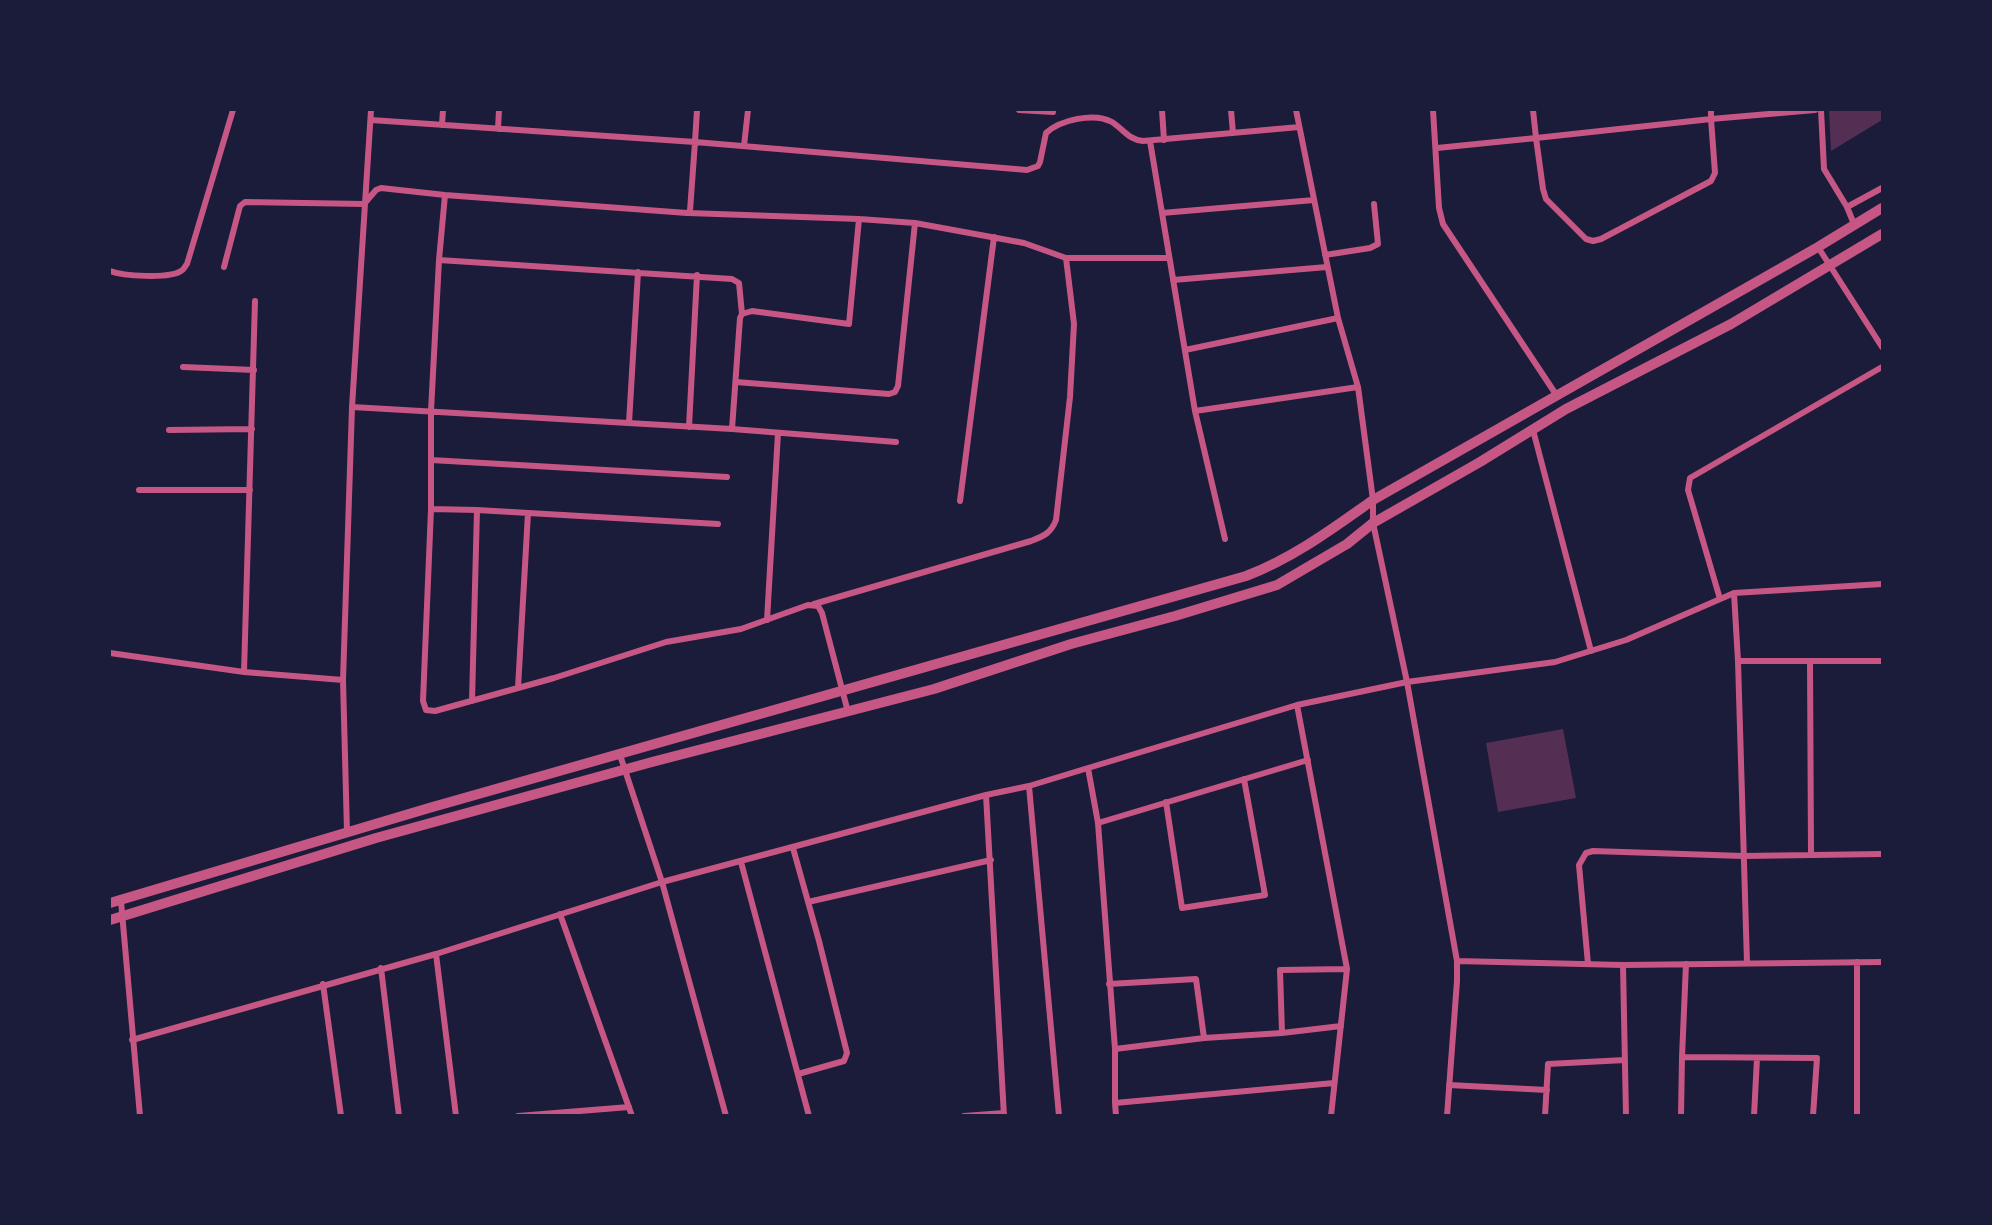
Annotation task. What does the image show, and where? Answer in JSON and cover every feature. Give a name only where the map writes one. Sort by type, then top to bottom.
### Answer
[{"type":"street","points":[[110,271],[135,276],[176,273],[184,268],[233,110]]},
{"type":"street","points":[[347,832],[343,680],[352,406],[371,110]]},
{"type":"street","points":[[442,125],[443,110]]},
{"type":"street","points":[[498,129],[499,110]]},
{"type":"street","points":[[688,213],[697,110]]},
{"type":"street","points":[[744,146],[748,110]]},
{"type":"street","points":[[1019,110],[1053,111],[1054,126]]},
{"type":"street","points":[[1162,110],[1164,140]]},
{"type":"street","points":[[1231,110],[1233,133]]},
{"type":"street","points":[[1296,110],[1338,318],[1358,387],[1373,500],[1373,523],[1407,682],[1457,961],[1447,1116]]},
{"type":"street","points":[[1433,110],[1439,208],[1443,224],[1557,396]]},
{"type":"street","points":[[1533,110],[1546,199],[1586,239],[1593,241],[1601,239],[1711,181],[1715,173],[1711,110]]},
{"type":"street","points":[[1437,148],[1712,118],[1815,110]]},
{"type":"street","points":[[1821,110],[1824,169],[1847,207],[1854,224]]},
{"type":"street","points":[[371,120],[695,142],[1027,170],[1038,166],[1041,162],[1046,133],[1062,123],[1102,118],[1116,125],[1133,140],[1150,141],[1299,127]]},
{"type":"street","points":[[1150,141],[1195,411],[1225,538]]},
{"type":"street","points":[[224,267],[243,202],[364,204],[379,188],[688,213],[915,223],[1033,246],[1066,258],[1170,258]]},
{"type":"street","points":[[1847,207],[1882,188]]},
{"type":"street","points":[[445,195],[431,411],[431,509],[423,706],[426,710],[435,711],[554,678],[666,642],[741,629],[811,605],[1031,541],[1048,534],[1056,520],[1070,398],[1074,324],[1066,258]]},
{"type":"street","points":[[1162,213],[1314,200]]},
{"type":"street","points":[[1325,255],[1370,248],[1378,244],[1374,204]]},
{"type":"street","points":[[110,903],[347,832],[1264,570],[1304,549],[1373,500],[1818,247],[1882,208]]},
{"type":"street","points":[[742,314],[752,311],[849,324],[859,219]]},
{"type":"street","points":[[736,382],[889,394],[895,392],[898,386],[915,223]]},
{"type":"street","points":[[110,920],[376,838],[626,769],[934,689],[1071,644],[1277,585],[1347,544],[1373,523],[1566,410],[1731,324],[1882,234]]},
{"type":"street","points":[[960,501],[994,237]]},
{"type":"street","points":[[1818,247],[1882,347]]},
{"type":"street","points":[[439,260],[697,275],[737,280],[742,314],[739,322],[732,429]]},
{"type":"street","points":[[1173,280],[1328,267]]},
{"type":"street","points":[[629,423],[638,272]]},
{"type":"street","points":[[689,427],[697,275]]},
{"type":"street","points":[[244,672],[255,302]]},
{"type":"street","points":[[1185,350],[1338,318]]},
{"type":"street","points":[[183,367],[254,369]]},
{"type":"street","points":[[1720,599],[1688,490],[1690,478],[1882,367]]},
{"type":"street","points":[[1195,411],[1358,387]]},
{"type":"street","points":[[352,406],[732,429],[896,442]]},
{"type":"street","points":[[169,429],[252,429]]},
{"type":"street","points":[[1533,430],[1591,651]]},
{"type":"street","points":[[767,620],[778,433]]},
{"type":"street","points":[[431,460],[727,477]]},
{"type":"street","points":[[139,490],[250,490]]},
{"type":"street","points":[[431,509],[718,524]]},
{"type":"street","points":[[472,701],[477,510]]},
{"type":"street","points":[[518,688],[528,513]]},
{"type":"street","points":[[132,1040],[323,984],[436,954],[662,882],[986,795],[1029,786],[1297,705],[1407,682],[1555,662],[1626,640],[1734,592],[1882,584]]},
{"type":"street","points":[[1734,592],[1747,963]]},
{"type":"street","points":[[811,605],[818,606],[822,613],[848,712]]},
{"type":"street","points":[[110,653],[244,672],[343,680]]},
{"type":"street","points":[[1810,661],[1811,855]]},
{"type":"street","points":[[1738,662],[1882,661]]},
{"type":"street","points":[[1297,705],[1347,969],[1331,1116]]},
{"type":"street","points":[[621,755],[662,882],[726,1116]]},
{"type":"street","points":[[1098,823],[1308,760]]},
{"type":"street","points":[[1088,768],[1098,823],[1115,1049],[1116,1116]]},
{"type":"street","points":[[1166,802],[1182,908],[1265,895],[1244,779]]},
{"type":"street","points":[[1029,786],[1059,1116]]},
{"type":"street","points":[[964,1116],[1004,1114],[986,795]]},
{"type":"street","points":[[793,848],[847,1053],[844,1061],[798,1074]]},
{"type":"street","points":[[1588,964],[1579,865],[1586,853],[1593,851],[1743,856],[1882,854]]},
{"type":"street","points":[[808,902],[991,860]]},
{"type":"street","points":[[741,862],[809,1116]]},
{"type":"street","points":[[121,901],[140,1116]]},
{"type":"street","points":[[560,914],[632,1116]]},
{"type":"street","points":[[436,954],[456,1116]]},
{"type":"street","points":[[1457,961],[1623,965],[1882,962]]},
{"type":"street","points":[[1857,962],[1857,1116]]},
{"type":"street","points":[[1681,1116],[1686,964]]},
{"type":"street","points":[[1623,965],[1626,1116]]},
{"type":"street","points":[[381,968],[399,1116]]},
{"type":"street","points":[[1282,1033],[1280,970],[1347,969]]},
{"type":"street","points":[[1109,984],[1196,979],[1204,1038]]},
{"type":"street","points":[[323,984],[342,1116]]},
{"type":"street","points":[[1115,1049],[1204,1038],[1282,1033],[1341,1026]]},
{"type":"street","points":[[1682,1058],[1817,1058],[1813,1116]]},
{"type":"street","points":[[1754,1116],[1757,1058]]},
{"type":"street","points":[[1545,1116],[1548,1064],[1625,1060]]},
{"type":"street","points":[[1115,1103],[1334,1083]]},
{"type":"street","points":[[1449,1085],[1547,1090]]},
{"type":"street","points":[[518,1116],[629,1107]]},
{"type":"building","points":[[1829,110],[1882,110],[1882,120],[1831,151]]},
{"type":"building","points":[[1563,729],[1576,798],[1498,812],[1486,743]]}]
